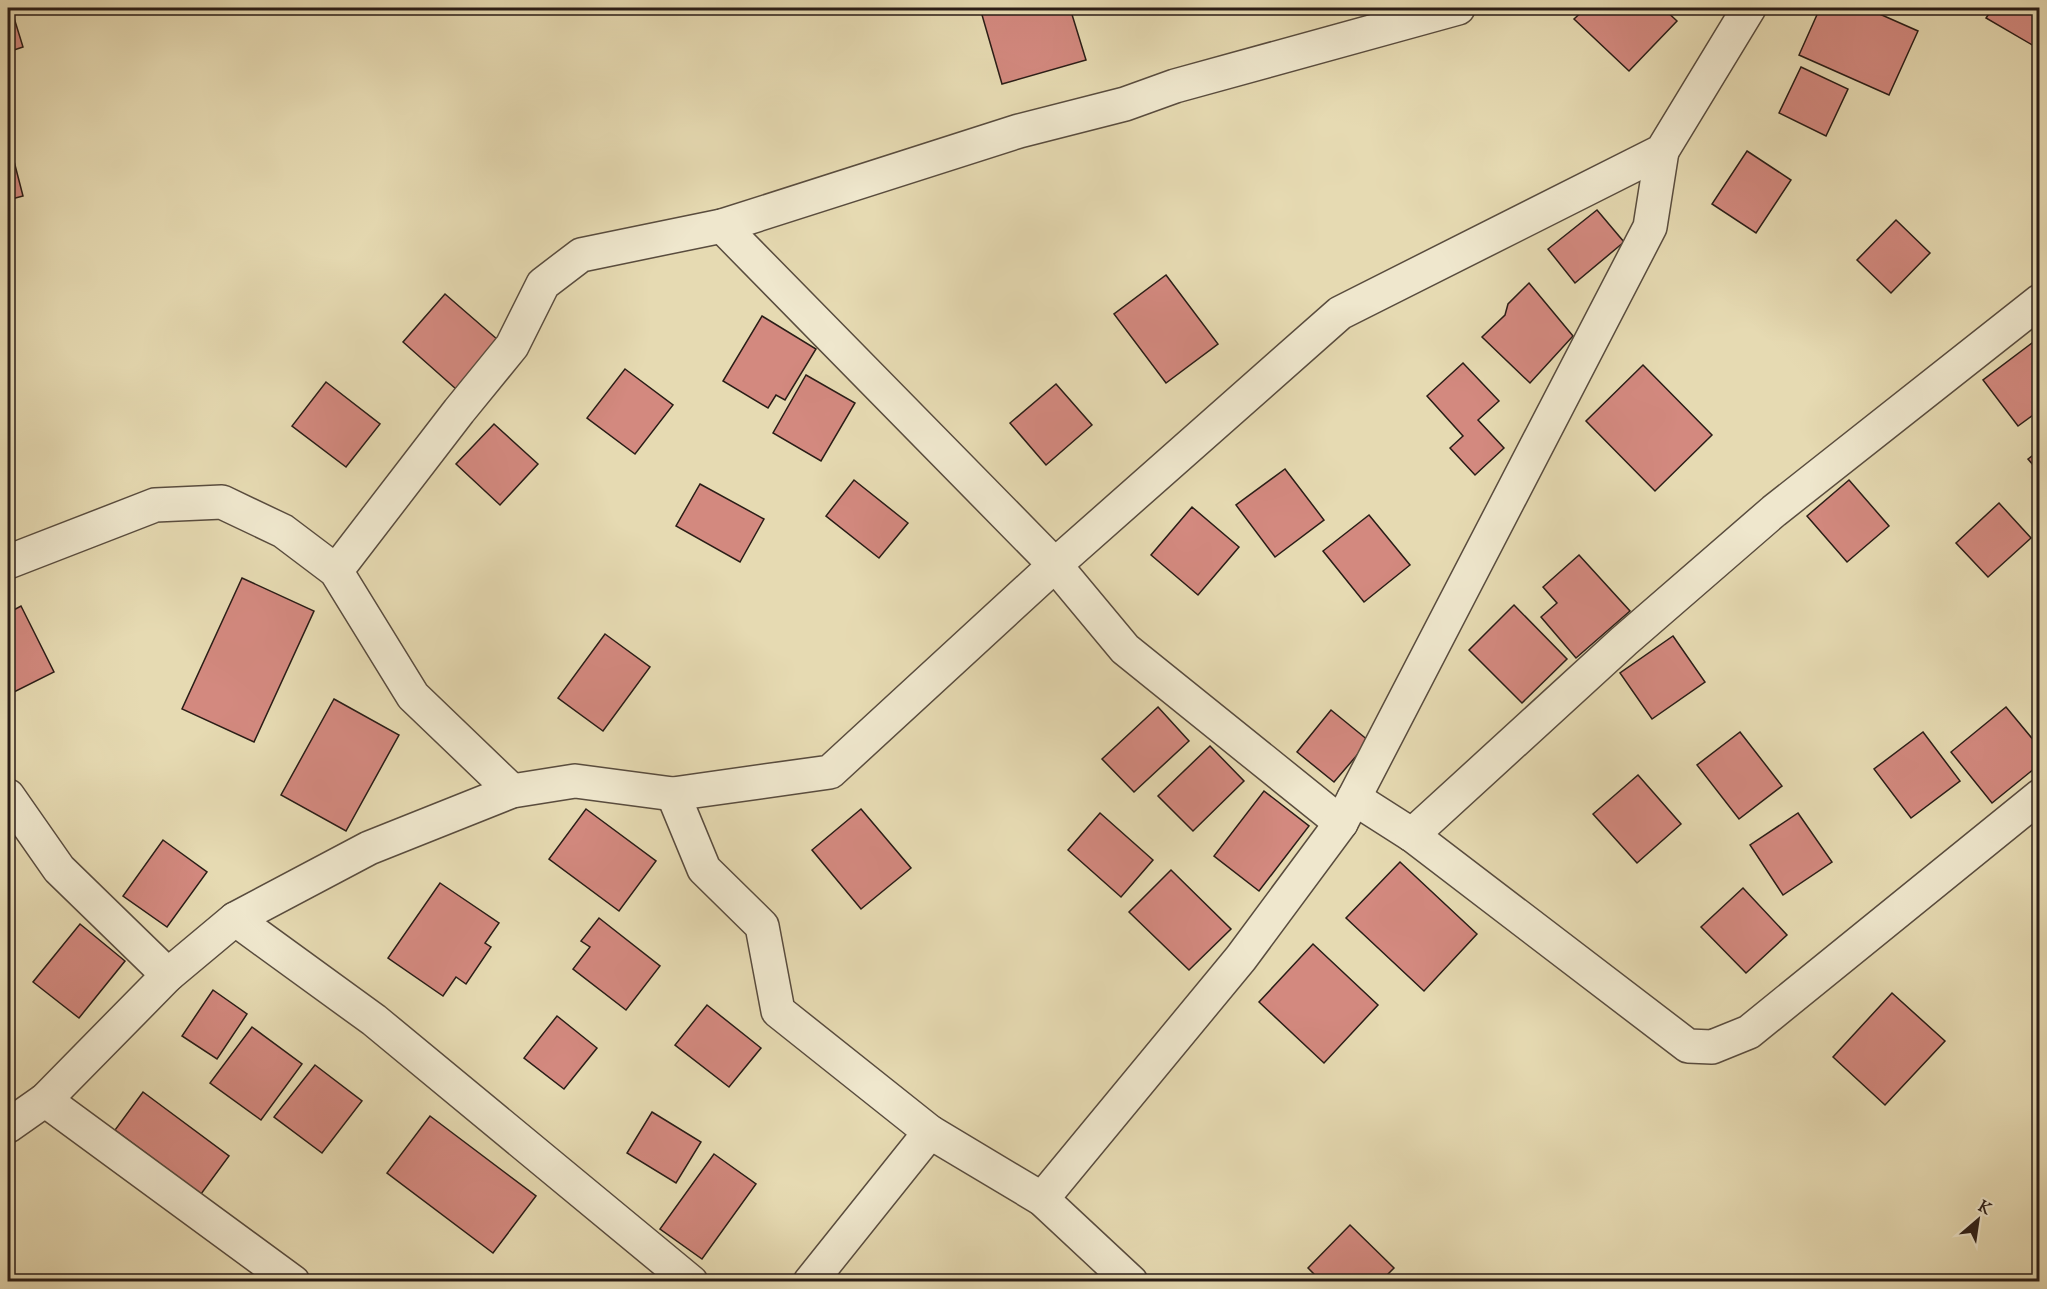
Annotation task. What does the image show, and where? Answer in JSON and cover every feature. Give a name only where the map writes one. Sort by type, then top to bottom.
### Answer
[{"type":"street","points":[[336,571],[512,346],[543,285],[581,255],[722,226],[1019,131],[1125,104],[1175,86],[1458,8]]},
{"type":"street","points":[[1042,1199],[1241,958],[1347,810],[1650,227],[1662,151],[1749,8]]},
{"type":"street","points":[[8,1126],[45,1100],[168,975],[235,919],[369,848],[512,791],[575,781],[673,794],[830,772],[1055,565],[1340,313],[1662,151]]},
{"type":"street","points":[[722,226],[1055,565],[1125,649],[1347,810],[1412,835],[1688,1046],[1712,1047],[1749,1032],[2040,796]]},
{"type":"street","points":[[1412,835],[1624,641],[1774,510],[2040,301]]},
{"type":"street","points":[[8,562],[156,505],[222,502],[284,531],[336,571],[412,696],[512,791]]},
{"type":"street","points":[[673,794],[704,869],[762,926],[778,1011],[930,1132],[1042,1199],[1131,1281]]},
{"type":"street","points":[[8,796],[59,869],[168,975]]},
{"type":"street","points":[[235,919],[374,1020],[691,1281]]},
{"type":"street","points":[[45,1100],[293,1281]]},
{"type":"street","points":[[810,1281],[930,1132]]},
{"type":"building","points":[[8,8],[11,8],[23,47],[8,52]]},
{"type":"building","points":[[980,8],[1070,8],[1086,60],[1002,84]]},
{"type":"building","points":[[1586,8],[1663,8],[1677,21],[1629,71],[1574,19]]},
{"type":"building","points":[[1820,8],[1866,8],[1918,31],[1889,95],[1799,55]]},
{"type":"building","points":[[1993,8],[2040,8],[2040,36],[2034,46],[1986,18]]},
{"type":"building","points":[[1801,67],[1848,89],[1826,136],[1779,113]]},
{"type":"building","points":[[8,138],[23,196],[8,200]]},
{"type":"building","points":[[1747,151],[1791,180],[1756,233],[1712,204]]},
{"type":"building","points":[[1597,210],[1624,242],[1575,283],[1548,249]]},
{"type":"building","points":[[1896,220],[1930,253],[1891,293],[1857,260]]},
{"type":"building","points":[[1166,275],[1218,344],[1166,383],[1114,314]]},
{"type":"building","points":[[1529,283],[1573,336],[1530,383],[1482,337],[1505,315],[1508,304]]},
{"type":"building","points":[[445,294],[498,340],[456,389],[403,342]]},
{"type":"building","points":[[762,316],[816,349],[785,400],[776,395],[768,408],[723,381]]},
{"type":"building","points":[[2032,343],[2040,354],[2040,410],[2018,426],[1983,380]]},
{"type":"building","points":[[1463,363],[1499,401],[1478,420],[1504,448],[1475,475],[1450,448],[1463,436],[1427,396]]},
{"type":"building","points":[[1643,365],[1712,435],[1655,491],[1586,421]]},
{"type":"building","points":[[625,369],[673,405],[635,454],[587,418]]},
{"type":"building","points":[[806,375],[855,403],[821,461],[773,433]]},
{"type":"building","points":[[326,382],[380,424],[346,467],[292,426]]},
{"type":"building","points":[[1056,384],[1092,425],[1046,465],[1010,423]]},
{"type":"building","points":[[494,424],[538,464],[500,505],[456,464]]},
{"type":"building","points":[[2040,450],[2040,473],[2028,459]]},
{"type":"building","points":[[1285,469],[1324,520],[1275,557],[1236,505]]},
{"type":"building","points":[[854,480],[908,523],[879,558],[826,516]]},
{"type":"building","points":[[1849,480],[1889,526],[1847,562],[1807,516]]},
{"type":"building","points":[[700,484],[764,519],[740,562],[676,526]]},
{"type":"building","points":[[1999,503],[2031,538],[1988,577],[1956,543]]},
{"type":"building","points":[[1192,507],[1239,547],[1198,595],[1151,555]]},
{"type":"building","points":[[1369,515],[1410,565],[1364,602],[1323,551]]},
{"type":"building","points":[[1579,555],[1630,611],[1576,658],[1541,617],[1557,603],[1543,587]]},
{"type":"building","points":[[242,578],[314,611],[254,742],[182,709]]},
{"type":"building","points":[[1514,605],[1567,659],[1522,703],[1469,650]]},
{"type":"building","points":[[21,606],[54,672],[8,695],[8,613]]},
{"type":"building","points":[[605,634],[650,667],[603,731],[558,698]]},
{"type":"building","points":[[1673,636],[1705,682],[1652,719],[1620,673]]},
{"type":"building","points":[[334,699],[399,735],[346,831],[281,795]]},
{"type":"building","points":[[1158,707],[1189,741],[1134,792],[1102,759]]},
{"type":"building","points":[[2006,707],[2040,748],[2040,764],[1992,803],[1951,752]]},
{"type":"building","points":[[1331,710],[1369,741],[1334,782],[1297,752]]},
{"type":"building","points":[[1740,732],[1782,786],[1739,819],[1697,765]]},
{"type":"building","points":[[1923,732],[1960,781],[1911,818],[1874,769]]},
{"type":"building","points":[[1210,746],[1244,781],[1193,831],[1158,796]]},
{"type":"building","points":[[1638,775],[1681,824],[1637,863],[1593,814]]},
{"type":"building","points":[[1264,791],[1309,826],[1259,891],[1214,856]]},
{"type":"building","points":[[586,809],[656,861],[619,911],[549,859]]},
{"type":"building","points":[[861,809],[911,868],[861,909],[812,850]]},
{"type":"building","points":[[1100,813],[1153,860],[1121,897],[1068,850]]},
{"type":"building","points":[[1798,813],[1832,862],[1783,895],[1750,845]]},
{"type":"building","points":[[163,840],[207,872],[167,927],[123,896]]},
{"type":"building","points":[[1400,862],[1477,934],[1424,991],[1346,918]]},
{"type":"building","points":[[1171,870],[1231,929],[1189,970],[1129,912]]},
{"type":"building","points":[[440,883],[499,923],[485,943],[491,947],[466,984],[456,977],[443,996],[388,958]]},
{"type":"building","points":[[1743,888],[1787,935],[1746,973],[1701,927]]},
{"type":"building","points":[[599,918],[660,966],[626,1010],[573,969],[590,947],[581,941]]},
{"type":"building","points":[[80,924],[125,961],[79,1018],[33,982]]},
{"type":"building","points":[[1313,944],[1378,1005],[1324,1063],[1259,1002]]},
{"type":"building","points":[[213,990],[247,1014],[217,1059],[182,1036]]},
{"type":"building","points":[[1892,993],[1945,1041],[1885,1105],[1833,1057]]},
{"type":"building","points":[[707,1005],[761,1048],[729,1087],[675,1045]]},
{"type":"building","points":[[557,1016],[597,1048],[564,1089],[524,1058]]},
{"type":"building","points":[[252,1027],[302,1064],[261,1120],[210,1083]]},
{"type":"building","points":[[315,1065],[362,1101],[322,1153],[274,1117]]},
{"type":"building","points":[[143,1092],[229,1156],[201,1194],[115,1130]]},
{"type":"building","points":[[652,1112],[701,1142],[676,1183],[627,1153]]},
{"type":"building","points":[[430,1116],[536,1196],[493,1253],[387,1173]]},
{"type":"building","points":[[714,1154],[756,1184],[702,1259],[660,1229]]},
{"type":"building","points":[[1350,1225],[1394,1268],[1380,1282],[1322,1282],[1308,1268]]}]
